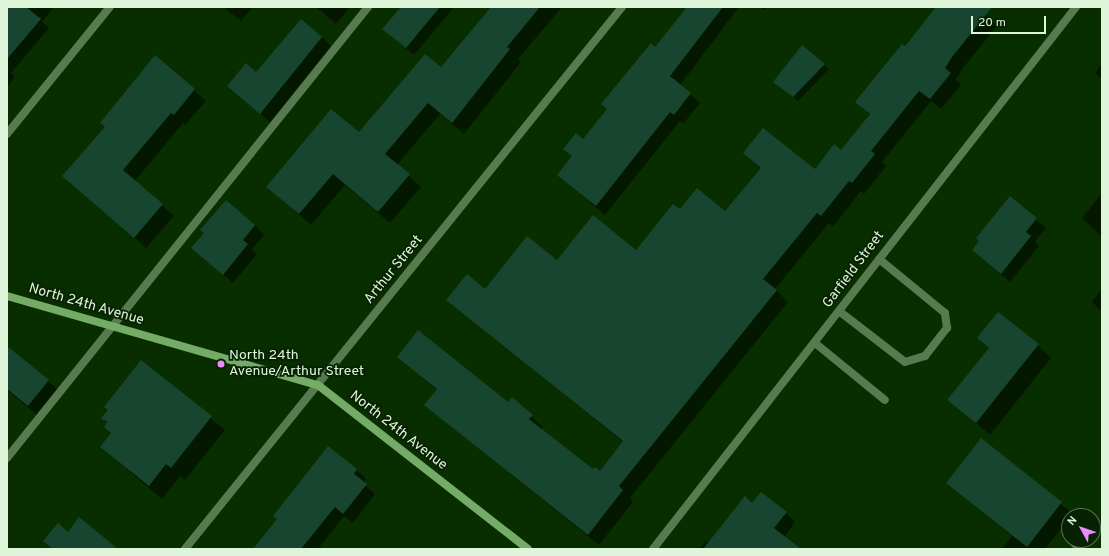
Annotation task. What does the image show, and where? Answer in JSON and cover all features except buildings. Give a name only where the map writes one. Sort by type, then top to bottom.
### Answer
[{"type":"street","points":[[7,134],[110,7]]},
{"type":"street","points":[[7,458],[368,7]]},
{"type":"street","name":"Arthur Street","points":[[185,549],[622,7]]},
{"type":"street","name":"Garfield Street","points":[[653,549],[1076,7]]},
{"type":"street","points":[[839,311],[905,362],[925,356],[947,328],[945,313],[879,259]]},
{"type":"street","name":"North 24th Avenue","points":[[7,296],[318,385],[528,549]]},
{"type":"street","points":[[815,343],[885,400]]},
{"type":"place","name":"North 24th Avenue/Arthur Street","points":[[221,364]]}]
